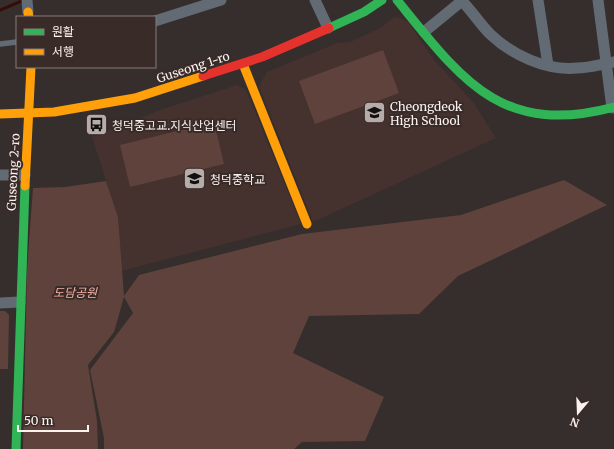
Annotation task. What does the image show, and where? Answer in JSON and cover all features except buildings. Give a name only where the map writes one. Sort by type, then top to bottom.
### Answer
[{"type":"street","points":[[27,0],[29,14]]},
{"type":"street","points":[[156,21],[222,0]]},
{"type":"street","points":[[315,0],[328,28]]},
{"type":"street","name":"Guseong 1-ro","points":[[0,114],[54,112],[135,98],[262,57],[364,12],[382,0]]},
{"type":"street","points":[[397,0],[463,78],[480,91],[500,103],[537,114],[555,116],[574,116],[613,108],[610,62],[598,0]]},
{"type":"street","points":[[424,32],[463,0],[491,34],[530,60],[548,65],[577,68],[610,62]]},
{"type":"street","points":[[538,0],[548,65]]},
{"type":"street","points":[[243,64],[307,224]]},
{"type":"street","name":"Guseong 2-ro","points":[[16,449],[20,302],[31,68]]},
{"type":"street","points":[[0,175],[25,175]]},
{"type":"street","points":[[0,303],[20,302]]},
{"type":"lane","points":[[0,44],[16,42]]},
{"type":"shaded area","name":"Cheongdeok High School","points":[[394,17],[401,18],[409,23],[434,60],[473,102],[496,138],[313,222],[259,86],[267,72],[337,43],[350,42],[382,27]]},
{"type":"shaded area","name":"청덕중학교","points":[[237,85],[246,90],[301,224],[121,271],[118,217],[92,137],[163,109]]},
{"type":"green space","points":[[383,50],[399,93],[315,124],[299,81]]},
{"type":"green space","points":[[214,122],[224,164],[130,187],[120,145]]},
{"type":"green space","name":"도담공원","points":[[564,180],[607,205],[458,276],[419,314],[309,316],[293,353],[384,397],[365,441],[302,442],[294,449],[104,449],[104,438],[90,370],[133,313],[124,297],[114,332],[88,365],[97,421],[98,449],[23,449],[27,269],[33,188],[65,187],[106,181],[118,217],[124,296],[139,275],[302,234],[461,215]]},
{"type":"green space","points":[[0,311],[5,311],[9,315],[8,369],[0,369]]},
{"type":"waterway","points":[[0,10],[24,0]]},
{"type":"traffic: fast","points":[[329,28],[364,12],[382,0]]},
{"type":"traffic: fast","points":[[397,0],[442,55],[464,77],[488,95],[513,107],[542,114],[575,114],[614,107]]},
{"type":"traffic: fast","points":[[16,449],[25,186]]},
{"type":"traffic: slow","points":[[28,12],[29,16]]},
{"type":"traffic: slow","points":[[243,64],[307,224]]},
{"type":"traffic: slow","points":[[25,186],[31,68]]},
{"type":"traffic: slow","points":[[0,114],[54,112],[135,98],[203,76]]},
{"type":"traffic: jam","points":[[203,76],[262,57],[329,28]]},
{"type":"place","name":"Cheongdeok High School","points":[[375,113]]},
{"type":"place","name":"청덕중고교.지식산업센터","points":[[97,125]]},
{"type":"place","name":"청덕중학교","points":[[194,179]]}]
